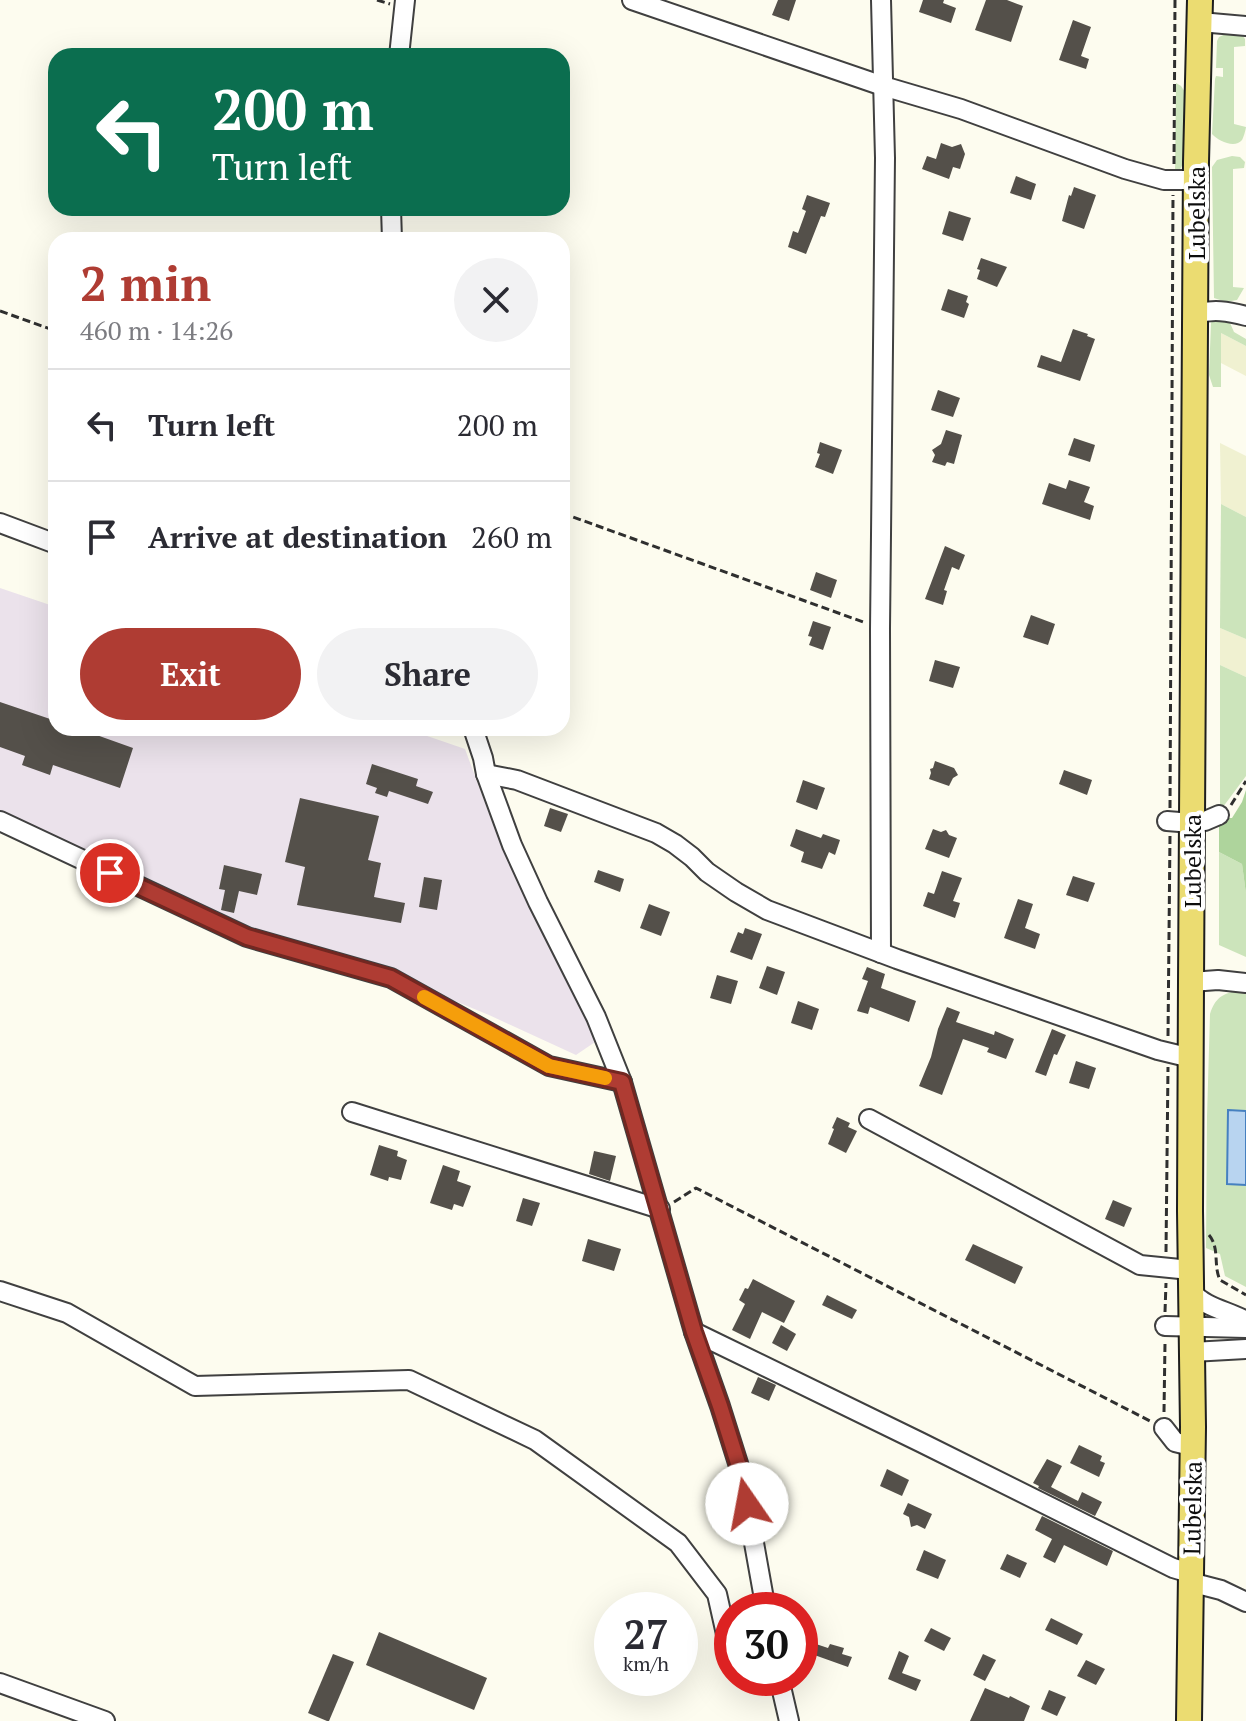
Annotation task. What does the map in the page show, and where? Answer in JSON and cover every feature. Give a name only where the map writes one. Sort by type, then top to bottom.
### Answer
[{"type":"main road","name":"Lubelska","points":[[1189,1721],[1192,1352],[1180,1056],[1191,982],[1195,314],[1185,181],[1200,11]]},
{"type":"street","points":[[400,48],[405,0]]},
{"type":"street","points":[[632,0],[883,86],[961,109],[1125,169],[1185,181]]},
{"type":"street","points":[[881,0],[885,158],[880,629],[881,953]]},
{"type":"street","points":[[1200,11],[1246,26]]},
{"type":"street","points":[[1195,314],[1229,311],[1246,316]]},
{"type":"street","points":[[0,523],[48,541]]},
{"type":"street","points":[[476,736],[486,774],[517,856],[596,1017],[622,1082],[694,1332],[742,1476],[763,1592]]},
{"type":"street","points":[[486,774],[517,780],[656,833],[675,844],[707,872],[767,910],[881,953],[1180,1056]]},
{"type":"street","points":[[0,821],[247,937],[391,978],[549,1066],[622,1082]]},
{"type":"street","points":[[1191,982],[1218,980],[1246,983]]},
{"type":"street","points":[[352,1112],[660,1209]]},
{"type":"street","points":[[869,1119],[1140,1265],[1190,1281],[1198,1299],[1246,1321]]},
{"type":"street","points":[[0,1291],[67,1313],[195,1386],[409,1380],[535,1440],[678,1543],[715,1592]]},
{"type":"street","points":[[1165,1326],[1246,1328]]},
{"type":"street","points":[[694,1332],[1246,1602]]},
{"type":"street","points":[[1192,1352],[1246,1349]]},
{"type":"street","points":[[1164,1428],[1175,1442],[1183,1444]]},
{"type":"street","points":[[0,1683],[105,1721]]},
{"type":"street","points":[[783,1696],[789,1721]]},
{"type":"path","points":[[1166,1232],[1180,1056],[1190,820],[1185,181],[1175,0]]},
{"type":"path","points":[[0,311],[48,328]]},
{"type":"path","points":[[570,516],[880,629]]},
{"type":"path","points":[[1190,820],[1229,809],[1246,781]]},
{"type":"path","points":[[660,1209],[696,1188],[1164,1428]]},
{"type":"path","points":[[1203,1231],[1214,1241],[1218,1277],[1246,1295]]},
{"type":"path","points":[[1221,1288],[1222,1282]]},
{"type":"shaded area","points":[[0,588],[48,604],[48,736],[427,736],[465,749],[526,899],[598,1040],[576,1055],[384,972],[246,932],[0,818]]},
{"type":"green space","points":[[1232,31],[1240,32],[1245,39],[1245,46],[1234,47],[1234,124],[1246,127],[1242,140],[1235,144],[1222,141],[1212,134],[1215,79],[1216,76],[1223,77],[1223,68],[1216,68],[1217,41]]},
{"type":"green space","points":[[1176,83],[1185,92],[1183,163],[1175,174]]},
{"type":"green space","points":[[1240,157],[1245,162],[1244,168],[1233,169],[1233,287],[1244,288],[1237,300],[1226,302],[1214,298],[1212,167],[1217,160]]},
{"type":"green space","points":[[1214,318],[1224,318],[1234,332],[1246,339],[1246,346],[1221,333],[1221,387],[1213,387],[1209,375],[1211,323]]},
{"type":"green space","points":[[1221,333],[1246,346],[1246,376],[1221,363]]},
{"type":"green space","points":[[1220,443],[1246,456],[1246,517],[1221,504]]},
{"type":"green space","points":[[1221,504],[1246,517],[1246,639],[1220,628]]},
{"type":"green space","points":[[1220,628],[1246,639],[1246,677],[1220,665]]},
{"type":"green space","points":[[1220,665],[1246,677],[1246,776],[1220,811]]},
{"type":"green space","points":[[1246,790],[1246,894],[1242,864],[1219,852],[1219,825],[1225,818],[1232,818]]},
{"type":"green space","points":[[1219,852],[1242,864],[1246,894],[1246,957],[1219,945]]},
{"type":"green space","points":[[1236,991],[1246,992],[1246,1287],[1225,1276],[1220,1254],[1206,1248],[1210,1014],[1219,998]]},
{"type":"water","points":[[1228,1110],[1246,1111],[1246,1185],[1227,1184]]},
{"type":"building","points":[[778,0],[796,0],[789,21],[772,15]]},
{"type":"building","points":[[923,0],[944,0],[943,3],[956,8],[951,23],[919,12]]},
{"type":"building","points":[[986,0],[1007,0],[1023,6],[1011,42],[975,30]]},
{"type":"building","points":[[1073,20],[1091,27],[1081,56],[1089,59],[1086,69],[1059,60]]},
{"type":"building","points":[[941,143],[952,147],[961,144],[965,154],[960,169],[953,167],[949,179],[922,169],[927,156],[936,159]]},
{"type":"building","points":[[1016,176],[1036,184],[1031,200],[1010,193]]},
{"type":"building","points":[[1074,187],[1096,195],[1084,229],[1062,221]]},
{"type":"building","points":[[807,195],[830,203],[825,217],[821,216],[806,254],[788,247],[793,231],[798,233],[806,211],[802,209]]},
{"type":"building","points":[[949,211],[971,218],[963,241],[942,234]]},
{"type":"building","points":[[981,258],[1007,267],[997,287],[977,279]]},
{"type":"building","points":[[948,289],[968,296],[966,302],[969,304],[964,318],[941,310]]},
{"type":"building","points":[[1073,329],[1095,339],[1080,381],[1037,367],[1041,355],[1061,362]]},
{"type":"building","points":[[938,390],[960,398],[953,417],[931,410]]},
{"type":"building","points":[[946,430],[962,435],[954,464],[947,462],[945,466],[932,462],[935,455],[932,450],[941,444]]},
{"type":"building","points":[[1074,438],[1095,445],[1090,462],[1068,455]]},
{"type":"building","points":[[820,442],[842,450],[833,474],[815,467]]},
{"type":"building","points":[[1069,480],[1090,487],[1084,502],[1094,506],[1090,520],[1042,504],[1049,483],[1066,489]]},
{"type":"building","points":[[945,546],[965,555],[959,570],[952,567],[944,590],[947,591],[943,605],[925,599]]},
{"type":"building","points":[[816,572],[837,580],[831,598],[810,590]]},
{"type":"building","points":[[1031,615],[1055,624],[1048,645],[1023,637]]},
{"type":"building","points":[[813,621],[831,627],[823,650],[809,645],[812,637],[808,636]]},
{"type":"building","points":[[935,660],[960,667],[953,688],[929,681]]},
{"type":"building","points":[[0,702],[48,718],[48,736],[99,736],[133,748],[120,788],[53,765],[50,775],[22,765],[25,756],[0,747]]},
{"type":"building","points":[[935,761],[954,768],[958,775],[949,786],[929,779]]},
{"type":"building","points":[[372,764],[418,779],[416,786],[433,792],[428,804],[389,791],[387,797],[375,793],[377,788],[366,784]]},
{"type":"building","points":[[1064,770],[1092,780],[1087,795],[1059,784]]},
{"type":"building","points":[[803,780],[825,788],[817,810],[796,802]]},
{"type":"building","points":[[300,798],[379,816],[368,860],[381,863],[374,897],[405,903],[401,923],[297,905],[305,867],[285,862]]},
{"type":"building","points":[[550,808],[568,814],[561,832],[544,826]]},
{"type":"building","points":[[796,829],[821,838],[823,834],[840,840],[835,855],[829,852],[822,869],[801,862],[804,852],[790,846]]},
{"type":"building","points":[[933,829],[946,830],[957,838],[949,858],[925,849]]},
{"type":"building","points":[[224,865],[262,874],[257,895],[239,891],[234,913],[221,910],[225,890],[219,889]]},
{"type":"building","points":[[598,870],[624,879],[620,892],[594,882]]},
{"type":"building","points":[[942,871],[962,878],[953,901],[960,903],[955,918],[923,906],[928,892],[934,894]]},
{"type":"building","points":[[1073,876],[1095,883],[1088,902],[1066,895]]},
{"type":"building","points":[[424,877],[442,880],[437,910],[419,907]]},
{"type":"building","points":[[1018,899],[1033,904],[1025,928],[1040,934],[1035,949],[1004,938]]},
{"type":"building","points":[[649,904],[670,912],[661,936],[640,928]]},
{"type":"building","points":[[745,928],[762,934],[752,960],[730,952],[738,932],[743,934]]},
{"type":"building","points":[[767,966],[785,972],[777,995],[759,988]]},
{"type":"building","points":[[867,967],[885,974],[881,988],[916,1001],[909,1022],[870,1007],[868,1014],[857,1011],[868,981],[862,979]]},
{"type":"building","points":[[717,975],[738,981],[731,1004],[710,998]]},
{"type":"building","points":[[798,1001],[819,1009],[812,1030],[791,1023]]},
{"type":"building","points":[[947,1007],[960,1012],[956,1022],[1014,1039],[1006,1059],[987,1052],[989,1048],[963,1039],[942,1095],[919,1086]]},
{"type":"building","points":[[1052,1029],[1066,1035],[1057,1055],[1054,1054],[1046,1076],[1035,1072]]},
{"type":"building","points":[[1076,1061],[1096,1068],[1089,1089],[1069,1083]]},
{"type":"building","points":[[837,1117],[850,1123],[848,1127],[857,1131],[846,1153],[828,1144]]},
{"type":"building","points":[[379,1145],[398,1151],[397,1156],[407,1160],[401,1180],[389,1177],[388,1181],[370,1175]]},
{"type":"building","points":[[594,1151],[616,1156],[610,1181],[589,1174]]},
{"type":"building","points":[[443,1165],[460,1171],[457,1181],[471,1186],[463,1207],[454,1204],[452,1210],[430,1203]]},
{"type":"building","points":[[523,1198],[540,1203],[532,1226],[516,1221]]},
{"type":"building","points":[[1113,1200],[1132,1208],[1124,1227],[1105,1219]]},
{"type":"building","points":[[588,1239],[621,1249],[614,1271],[582,1261]]},
{"type":"building","points":[[973,1244],[1023,1267],[1015,1284],[965,1260]]},
{"type":"building","points":[[753,1279],[795,1301],[784,1323],[762,1312],[750,1339],[732,1330],[745,1304],[739,1300]]},
{"type":"building","points":[[827,1295],[857,1310],[852,1319],[822,1305]]},
{"type":"building","points":[[781,1325],[796,1334],[787,1351],[772,1343]]},
{"type":"building","points":[[758,1377],[776,1385],[769,1401],[751,1393]]},
{"type":"building","points":[[1079,1445],[1102,1456],[1100,1461],[1105,1463],[1099,1477],[1070,1463]]},
{"type":"building","points":[[1047,1459],[1062,1466],[1051,1487],[1078,1501],[1082,1492],[1102,1502],[1095,1516],[1033,1483]]},
{"type":"building","points":[[887,1469],[909,1480],[902,1496],[880,1486]]},
{"type":"building","points":[[908,1503],[932,1514],[925,1529],[917,1525],[911,1527],[909,1517],[903,1514]]},
{"type":"building","points":[[1042,1516],[1113,1551],[1107,1566],[1064,1545],[1055,1563],[1043,1557],[1052,1539],[1035,1530]]},
{"type":"building","points":[[924,1550],[946,1560],[938,1579],[916,1570]]},
{"type":"building","points":[[1007,1554],[1027,1563],[1020,1578],[1000,1569]]},
{"type":"building","points":[[1051,1618],[1083,1634],[1077,1645],[1045,1630]]},
{"type":"building","points":[[931,1628],[951,1638],[944,1651],[924,1641]]},
{"type":"building","points":[[379,1632],[487,1678],[474,1710],[366,1665]]},
{"type":"building","points":[[818,1645],[844,1648],[842,1654],[852,1657],[848,1667],[818,1656]]},
{"type":"building","points":[[899,1651],[909,1656],[902,1673],[921,1680],[916,1691],[888,1679]]},
{"type":"building","points":[[333,1654],[354,1662],[327,1721],[308,1713]]},
{"type":"building","points":[[983,1654],[996,1660],[985,1681],[973,1675]]},
{"type":"building","points":[[1086,1660],[1105,1669],[1096,1685],[1077,1676]]},
{"type":"building","points":[[985,1688],[1030,1706],[1024,1721],[970,1721]]},
{"type":"building","points":[[1049,1690],[1066,1697],[1057,1716],[1041,1709]]},
{"type":"slow traffic","points":[[424,997],[549,1066],[605,1078]]},
{"type":"route","points":[[110,873],[247,937],[391,978],[549,1066],[622,1082],[694,1332],[742,1476],[747,1504]]}]
